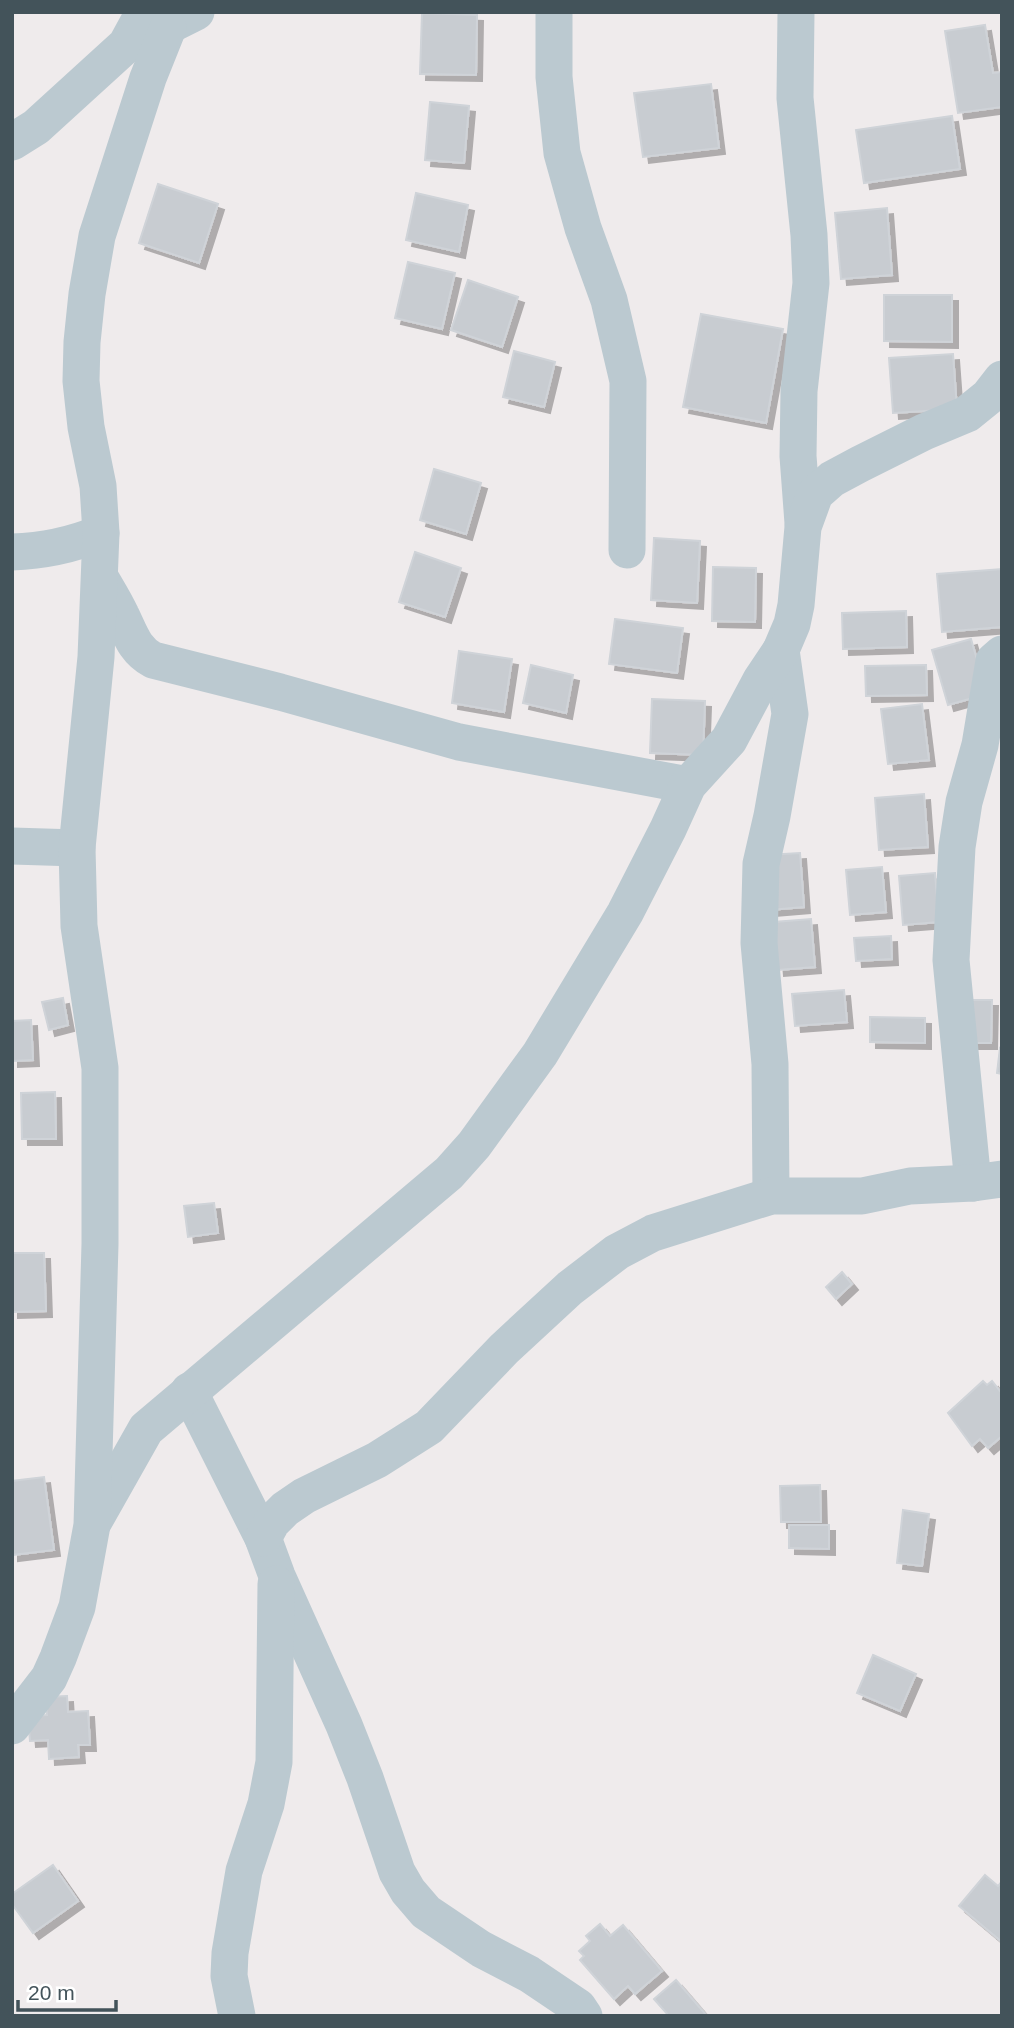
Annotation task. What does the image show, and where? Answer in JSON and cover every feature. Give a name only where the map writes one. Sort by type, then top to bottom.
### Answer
[{"type":"street","points":[[554,12],[554,77],[562,153],[583,228],[608,300],[628,381],[627,550]]},
{"type":"street","points":[[92,1525],[146,1429],[449,1173],[474,1145],[540,1054],[578,995],[631,902],[688,785],[729,740],[780,650],[792,624],[796,605],[803,527],[798,456],[799,391],[811,283],[808,222],[795,98],[796,12]]},
{"type":"street","points":[[12,142],[36,127],[126,45],[169,17]]},
{"type":"street","points":[[12,1726],[49,1678],[58,1658],[77,1607],[92,1525],[100,1244],[100,1068],[79,926],[78,848],[96,657],[101,533],[97,486],[81,381],[82,342],[97,236],[169,17]]},
{"type":"street","points":[[803,527],[815,494],[832,479],[924,432],[967,414],[988,397],[1002,379]]},
{"type":"street","points":[[12,552],[77,543],[101,533]]},
{"type":"street","points":[[101,578],[121,615],[128,635],[142,654],[153,660],[458,742],[688,785]]},
{"type":"street","points":[[771,1196],[770,1064],[759,929],[761,864],[780,777],[790,714],[780,650]]},
{"type":"street","points":[[263,1538],[272,1521],[304,1496],[377,1460],[429,1427],[504,1349],[570,1288],[617,1252],[653,1233],[771,1196],[862,1196],[910,1186],[987,1181],[951,960],[957,847],[964,802],[980,745],[994,661],[1002,654]]},
{"type":"street","points":[[12,846],[78,848]]},
{"type":"street","points":[[189,1391],[263,1538],[277,1576],[344,1725],[397,1872],[408,1891],[426,1912],[481,1950],[529,1974],[578,2007],[584,2016]]},
{"type":"street","points":[[237,2016],[229,1976],[230,1953],[244,1871],[266,1804],[274,1762],[277,1576]]},
{"type":"building","points":[[422,13],[477,15],[476,75],[420,74]]},
{"type":"building","points":[[985,25],[993,73],[1002,72],[1002,107],[958,113],[945,31]]},
{"type":"building","points":[[711,84],[719,148],[643,157],[634,93]]},
{"type":"building","points":[[430,102],[469,106],[464,163],[425,160]]},
{"type":"building","points":[[952,116],[960,169],[864,183],[856,130]]},
{"type":"building","points":[[158,184],[218,204],[199,263],[139,243]]},
{"type":"building","points":[[416,193],[468,205],[459,252],[406,240]]},
{"type":"building","points":[[887,208],[892,275],[841,279],[835,213]]},
{"type":"building","points":[[408,262],[455,273],[442,329],[395,318]]},
{"type":"building","points":[[468,280],[518,297],[502,347],[451,330]]},
{"type":"building","points":[[884,295],[952,295],[952,342],[884,341]]},
{"type":"building","points":[[701,314],[783,329],[766,423],[683,407]]},
{"type":"building","points":[[514,351],[555,362],[544,407],[503,397]]},
{"type":"building","points":[[953,354],[957,409],[893,413],[889,358]]},
{"type":"building","points":[[434,469],[481,483],[466,534],[420,520]]},
{"type":"building","points":[[654,538],[700,541],[697,603],[651,600]]},
{"type":"building","points":[[415,552],[461,568],[445,617],[399,602]]},
{"type":"building","points":[[713,567],[756,568],[755,622],[712,621]]},
{"type":"building","points":[[1002,569],[1002,627],[942,632],[937,574]]},
{"type":"building","points":[[906,611],[907,647],[843,649],[842,613]]},
{"type":"building","points":[[615,619],[683,628],[677,673],[609,664]]},
{"type":"building","points":[[971,639],[987,694],[948,705],[932,650]]},
{"type":"building","points":[[459,651],[512,659],[504,712],[452,703]]},
{"type":"building","points":[[531,665],[573,675],[566,713],[523,703]]},
{"type":"building","points":[[926,665],[927,695],[866,696],[865,666]]},
{"type":"building","points":[[652,699],[705,701],[703,755],[650,753]]},
{"type":"building","points":[[922,704],[929,760],[888,764],[881,709]]},
{"type":"building","points":[[924,794],[928,847],[879,850],[875,798]]},
{"type":"building","points":[[800,853],[804,907],[770,910],[766,855]]},
{"type":"building","points":[[882,867],[886,912],[850,915],[846,870]]},
{"type":"building","points":[[935,873],[939,922],[903,925],[899,876]]},
{"type":"building","points":[[811,919],[815,967],[778,970],[774,922]]},
{"type":"building","points":[[891,936],[892,959],[856,961],[854,938]]},
{"type":"building","points":[[844,990],[847,1022],[795,1026],[792,994]]},
{"type":"building","points":[[63,998],[68,1025],[49,1030],[42,1002]]},
{"type":"building","points":[[969,1000],[992,1000],[991,1043],[968,1043]]},
{"type":"building","points":[[870,1017],[925,1018],[925,1043],[870,1042]]},
{"type":"building","points":[[31,1020],[33,1060],[12,1061],[12,1021]]},
{"type":"building","points":[[1000,1048],[1002,1049],[1002,1074],[997,1073]]},
{"type":"building","points":[[55,1092],[56,1139],[22,1139],[21,1093]]},
{"type":"building","points":[[214,1203],[218,1233],[188,1237],[184,1206]]},
{"type":"building","points":[[12,1253],[44,1253],[46,1311],[12,1312]]},
{"type":"building","points":[[842,1272],[852,1284],[836,1299],[826,1287]]},
{"type":"building","points":[[983,1381],[987,1385],[992,1381],[1002,1390],[1002,1436],[988,1448],[980,1439],[972,1446],[948,1413]]},
{"type":"building","points":[[44,1477],[54,1550],[12,1555],[12,1481]]},
{"type":"building","points":[[820,1485],[821,1522],[781,1522],[780,1486]]},
{"type":"building","points":[[903,1510],[929,1514],[922,1566],[897,1563]]},
{"type":"building","points":[[789,1525],[829,1525],[829,1549],[789,1548]]},
{"type":"building","points":[[873,1655],[916,1674],[900,1711],[857,1693]]},
{"type":"building","points":[[67,1696],[68,1712],[88,1711],[90,1745],[78,1745],[79,1757],[49,1759],[48,1740],[30,1741],[28,1716],[47,1715],[45,1697]]},
{"type":"building","points":[[53,1865],[78,1901],[33,1933],[12,1904],[12,1894]]},
{"type":"building","points":[[985,1875],[998,1886],[1002,1881],[1002,1942],[959,1906]]},
{"type":"building","points":[[600,1924],[610,1936],[623,1925],[662,1971],[635,1994],[628,1986],[614,1999],[580,1960],[584,1956],[579,1951],[590,1941],[586,1936]]},
{"type":"building","points":[[676,1980],[707,2016],[669,2016],[654,1999]]}]
